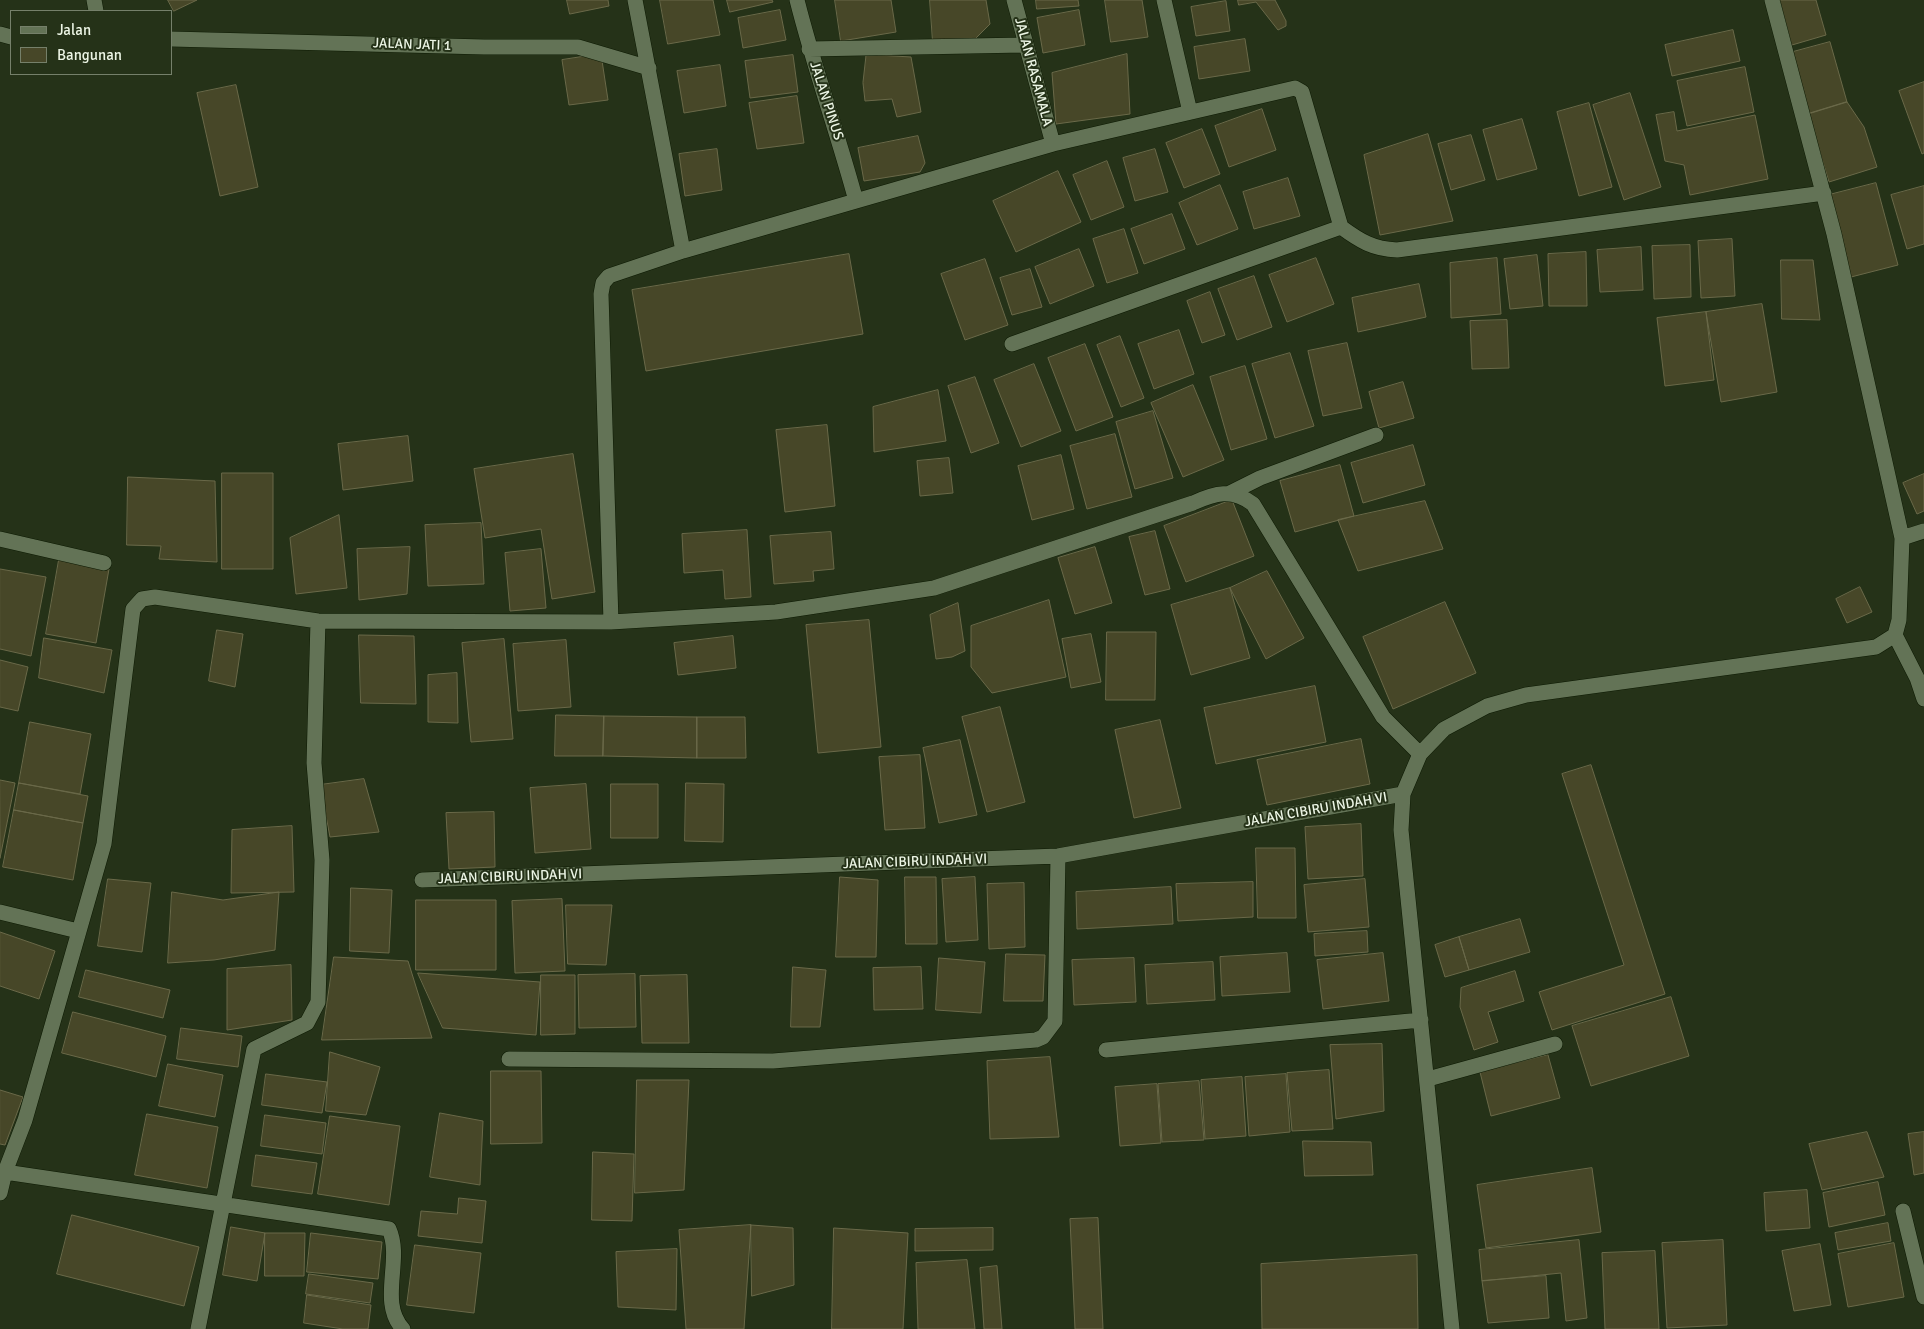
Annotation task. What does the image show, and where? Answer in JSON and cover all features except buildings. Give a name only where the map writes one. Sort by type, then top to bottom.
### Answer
[{"type":"street","points":[[635,0],[682,251]]},
{"type":"street","name":"JALAN PINUS","points":[[798,0],[809,49],[838,133],[856,202]]},
{"type":"street","name":"JALAN RASAMALA","points":[[1014,0],[1024,45],[1053,144]]},
{"type":"street","points":[[1164,0],[1190,112]]},
{"type":"street","points":[[1452,1329],[1428,1079],[1400,830],[1403,794],[1420,754],[1444,729],[1487,706],[1526,695],[1876,647],[1895,635],[1900,620],[1902,538],[1824,193],[1772,0]]},
{"type":"street","name":"JALAN JATI 1","points":[[172,39],[484,47],[578,47],[649,68]]},
{"type":"street","points":[[809,49],[1024,45]]},
{"type":"street","points":[[611,622],[601,294],[603,283],[610,276],[682,251],[1053,144],[1295,88],[1302,92],[1340,227],[1362,243],[1379,249],[1398,250],[1824,193]]},
{"type":"street","points":[[1012,344],[1340,227]]},
{"type":"street","points":[[1230,493],[1260,478],[1376,435]]},
{"type":"street","points":[[0,1193],[5,1172],[25,1120],[104,844],[134,609],[142,599],[154,597],[318,621],[611,622],[776,612],[934,588],[1193,502],[1214,493],[1230,493],[1242,496],[1253,504],[1383,717],[1420,754]]},
{"type":"street","points":[[1902,538],[1924,531]]},
{"type":"street","points":[[0,539],[104,563]]},
{"type":"street","points":[[198,1329],[254,1049],[257,1045],[307,1023],[318,1002],[322,860],[314,763],[318,621]]},
{"type":"street","points":[[1895,635],[1917,678],[1924,699]]},
{"type":"street","name":"JALAN CIBIRU INDAH VI","points":[[422,880],[1058,856],[1403,794]]},
{"type":"street","points":[[509,1059],[773,1061],[1036,1040],[1043,1037],[1055,1021],[1058,856]]},
{"type":"street","points":[[0,912],[78,930]]},
{"type":"street","points":[[1106,1050],[1421,1020]]},
{"type":"street","points":[[1428,1079],[1555,1044]]},
{"type":"street","points":[[5,1172],[389,1229],[394,1240],[392,1306],[396,1322],[403,1329]]},
{"type":"street","points":[[1902,1210],[1924,1297]]}]
